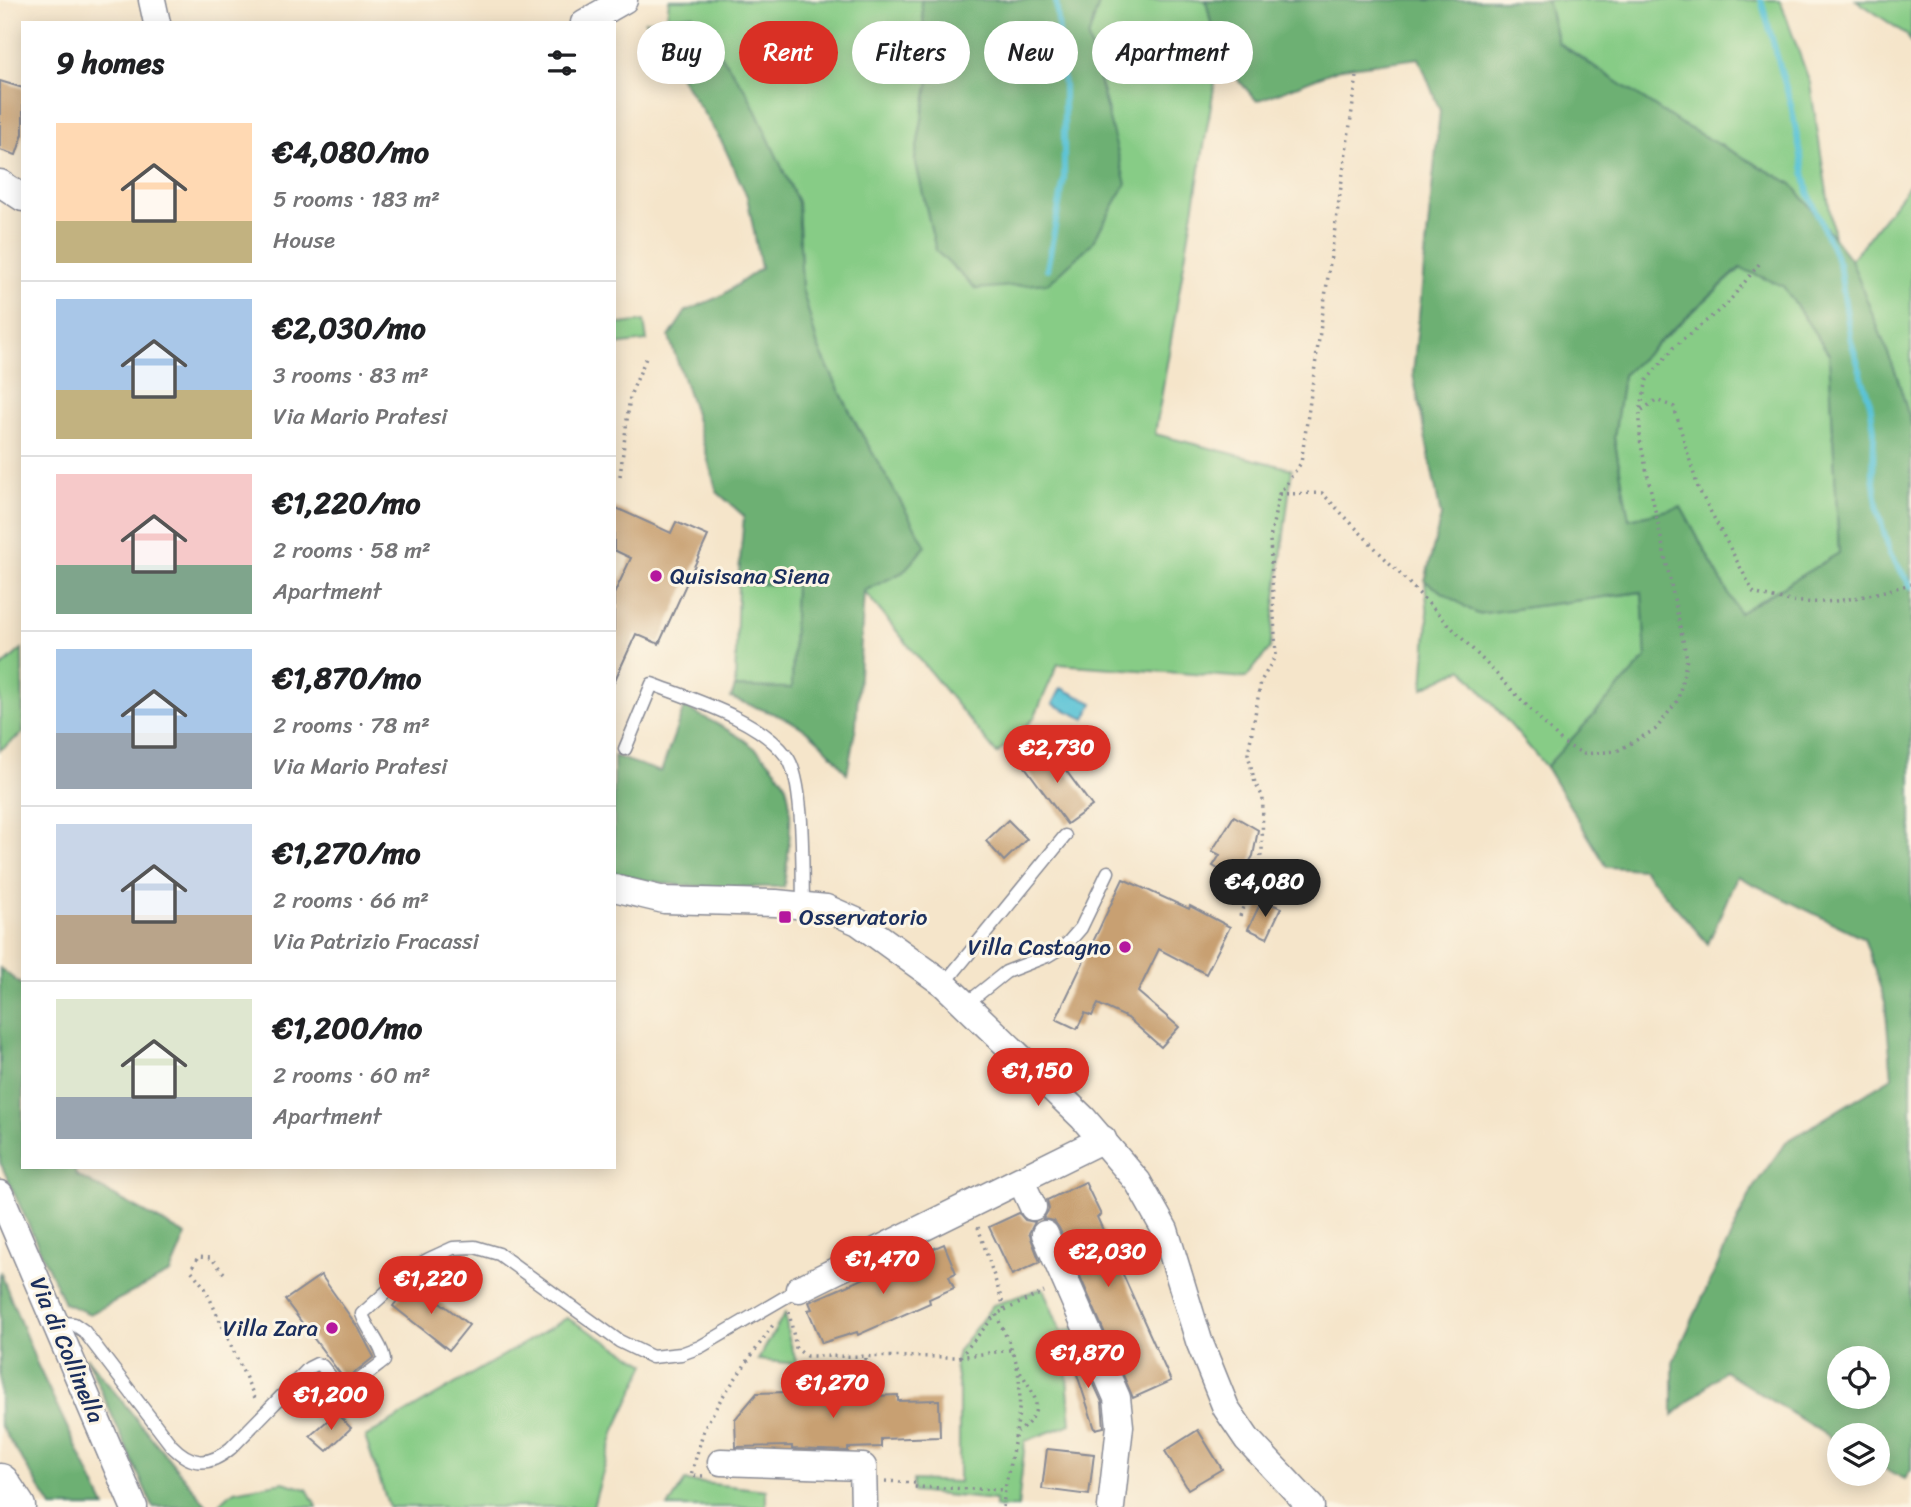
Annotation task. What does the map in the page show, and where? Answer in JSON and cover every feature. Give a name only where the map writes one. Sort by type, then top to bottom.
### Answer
[{"type":"main road","points":[[0,1483],[16,1507]]},
{"type":"street","points":[[152,0],[157,21]]},
{"type":"street","points":[[587,21],[624,0]]},
{"type":"street","points":[[0,183],[21,197]]},
{"type":"street","points":[[616,888],[664,900],[826,908],[851,918],[944,984],[1103,1139],[1138,1182],[1166,1230],[1199,1341],[1226,1408],[1255,1448],[1311,1507]]},
{"type":"street","points":[[795,1295],[1103,1139]]},
{"type":"street","points":[[1021,1181],[1033,1207]]},
{"type":"street","name":"Via di Collinella","points":[[0,1194],[134,1507]]},
{"type":"street","points":[[1045,1234],[1117,1398],[1120,1426],[1111,1507]]},
{"type":"street","points":[[713,1469],[863,1467],[864,1507]]},
{"type":"lane","points":[[625,749],[652,684],[727,714],[775,745],[788,758],[794,774],[799,810],[803,905]]},
{"type":"lane","points":[[944,984],[1065,836]]},
{"type":"lane","points":[[966,1004],[1006,972],[1047,956],[1067,944],[1082,928],[1108,872]]},
{"type":"lane","points":[[55,1322],[74,1324],[84,1331],[171,1445],[194,1462],[206,1464],[218,1459],[317,1364],[342,1391],[352,1388],[384,1361],[384,1354],[366,1327],[362,1314],[414,1268],[453,1248],[475,1247],[499,1254],[619,1341],[652,1357],[681,1354],[700,1347],[795,1295]]},
{"type":"path","points":[[1240,916],[1262,852],[1264,797],[1255,783],[1248,754],[1261,681],[1276,655],[1270,539],[1279,494],[1301,463],[1357,76]]},
{"type":"path","points":[[1279,494],[1322,493],[1563,743],[1584,754],[1616,751],[1656,729],[1678,701],[1687,659],[1640,440],[1640,411],[1647,380],[1674,347],[1727,304],[1760,263]]},
{"type":"path","points":[[620,476],[630,396],[646,358]]},
{"type":"path","points":[[1640,411],[1656,400],[1674,407],[1698,488],[1754,593],[1787,603],[1847,601],[1911,584]]},
{"type":"path","points":[[971,1205],[1005,1310]]},
{"type":"path","points":[[224,1273],[211,1258],[198,1257],[191,1270],[205,1288],[237,1354],[262,1416]]},
{"type":"path","points":[[960,1357],[996,1314],[1045,1292]]},
{"type":"path","points":[[783,1311],[795,1295]]},
{"type":"path","points":[[795,1295],[793,1339],[802,1354],[960,1357],[1010,1350]]},
{"type":"path","points":[[996,1314],[1016,1364],[1038,1408],[1036,1416],[1017,1433]]},
{"type":"path","points":[[713,1469],[691,1475],[704,1429],[721,1399],[775,1322]]},
{"type":"path","points":[[866,1357],[866,1395]]},
{"type":"path","points":[[1003,1507],[1004,1490],[1017,1433],[1020,1396],[1016,1364]]},
{"type":"path","points":[[885,1481],[915,1483],[915,1487],[1004,1490]]},
{"type":"green space","points":[[669,0],[921,0],[924,21],[852,21],[852,84],[928,84],[915,159],[1108,111],[1101,84],[1215,84],[1155,434],[1292,469],[1270,648],[1246,678],[1058,664],[1034,718],[997,754],[864,591],[903,572],[855,422],[818,347],[802,288],[798,202],[725,72],[725,21],[696,21],[693,15],[667,17]]},
{"type":"green space","points":[[921,0],[1100,0],[1088,38],[1092,53],[1092,84],[1100,84],[1126,184],[1092,243],[1049,283],[976,289],[936,251],[915,159],[928,84],[970,84],[970,21],[924,21]]},
{"type":"green space","points":[[1100,0],[1206,0],[1211,21],[1093,21]]},
{"type":"green space","points":[[1206,0],[1547,0],[1558,43],[1681,124],[1792,184],[1851,260],[1897,376],[1911,424],[1911,1470],[1905,1479],[1890,1471],[1890,1423],[1827,1423],[1827,1435],[1724,1371],[1673,1415],[1673,1362],[1753,1188],[1786,1142],[1892,1077],[1885,1002],[1864,938],[1737,876],[1708,944],[1643,869],[1607,867],[1546,767],[1646,658],[1642,592],[1477,614],[1425,581],[1441,516],[1413,374],[1440,111],[1419,58],[1342,68],[1257,101],[1242,84],[1253,84],[1253,21],[1211,21]],"holes":[[[1740,268],[1783,286],[1829,354],[1839,553],[1739,613],[1681,507],[1629,519],[1614,438],[1623,375]]]},
{"type":"green space","points":[[1547,0],[1780,0],[1810,83],[1834,237],[1792,184],[1681,124],[1558,42]]},
{"type":"green space","points":[[1856,0],[1911,0],[1911,44],[1907,35]]},
{"type":"green space","points":[[693,15],[697,21],[645,21]]},
{"type":"green space","points":[[1092,25],[1092,53],[1088,38]]},
{"type":"green space","points":[[725,61],[747,92],[798,202],[802,288],[818,347],[855,422],[926,546],[903,572],[864,591],[856,726],[847,774],[809,732],[783,718],[731,698],[735,687],[792,688],[795,585],[738,583],[744,516],[717,492],[692,404],[669,337],[686,311],[721,296],[761,268],[747,196],[722,142],[685,84],[725,84]]},
{"type":"green space","points":[[1911,183],[1911,424],[1897,376],[1851,260]]},
{"type":"green space","points":[[1741,268],[1783,286],[1829,354],[1839,553],[1739,613],[1681,508],[1629,520],[1614,438],[1623,375]]},
{"type":"green space","points":[[644,321],[647,341],[616,345],[616,325]]},
{"type":"green space","points":[[1425,581],[1477,614],[1642,592],[1646,658],[1546,767],[1463,669],[1423,688],[1428,618]]},
{"type":"green space","points":[[738,583],[795,585],[792,689],[735,687]]},
{"type":"green space","points":[[21,650],[21,734],[0,750],[0,668]]},
{"type":"green space","points":[[684,707],[739,737],[763,756],[774,767],[787,790],[790,817],[784,887],[677,885],[616,873],[616,757],[661,772]]},
{"type":"green space","points":[[0,968],[21,984],[21,1169],[74,1169],[76,1175],[186,1235],[170,1273],[90,1314],[64,1303],[0,1162]]},
{"type":"green space","points":[[0,1271],[37,1364],[105,1507],[52,1507],[0,1425]]},
{"type":"green space","points":[[1043,1288],[1061,1332],[1079,1327],[1085,1344],[1065,1352],[1071,1424],[1025,1441],[1018,1507],[995,1507],[995,1500],[913,1492],[913,1480],[959,1482],[959,1390],[955,1364],[958,1351],[993,1305]]},
{"type":"green space","points":[[785,1313],[788,1335],[797,1364],[758,1360]]},
{"type":"green space","points":[[567,1318],[646,1364],[615,1430],[593,1507],[389,1507],[365,1437]]},
{"type":"green space","points":[[86,1357],[208,1507],[153,1507]]},
{"type":"green space","points":[[685,1481],[766,1490],[766,1507],[668,1507]]},
{"type":"green space","points":[[283,1482],[307,1489],[317,1507],[216,1507],[234,1491]]},
{"type":"water","points":[[1061,688],[1093,703],[1085,719],[1053,704]]},
{"type":"building","points":[[0,81],[21,87],[21,140],[16,155],[0,150]]},
{"type":"building","name":"Quisisana Siena","points":[[616,508],[671,533],[676,522],[708,536],[659,644],[636,634],[616,678],[616,590],[631,558],[616,551]]},
{"type":"building","points":[[1048,746],[1092,806],[1067,824],[1023,764]]},
{"type":"building","points":[[1234,816],[1258,830],[1253,856],[1238,881],[1213,866],[1220,855],[1212,851]]},
{"type":"building","points":[[1008,820],[1027,839],[1004,861],[986,841]]},
{"type":"building","points":[[1123,879],[1189,909],[1190,906],[1230,927],[1206,974],[1159,949],[1138,992],[1179,1027],[1161,1047],[1128,1018],[1098,1004],[1092,1016],[1085,1013],[1077,1029],[1056,1019]]},
{"type":"building","points":[[1262,900],[1281,908],[1267,938],[1248,929]]},
{"type":"building","points":[[1085,1182],[1101,1215],[1097,1217],[1171,1381],[1133,1398],[1059,1228],[1054,1221],[1043,1219],[1049,1209],[1047,1200]]},
{"type":"building","points":[[1019,1213],[1025,1220],[1035,1222],[1029,1233],[1040,1262],[1012,1275],[989,1227]]},
{"type":"building","points":[[944,1244],[956,1273],[949,1276],[954,1288],[929,1299],[930,1303],[858,1335],[857,1332],[822,1343],[808,1310],[812,1309],[809,1302]]},
{"type":"building","name":"Villa Zara","points":[[321,1275],[359,1329],[374,1357],[345,1380],[285,1300]]},
{"type":"building","points":[[413,1281],[469,1325],[449,1350],[393,1306]]},
{"type":"building","points":[[1077,1347],[1102,1402],[1104,1427],[1095,1429],[1069,1350]]},
{"type":"building","points":[[851,1390],[851,1397],[898,1395],[898,1401],[939,1400],[940,1437],[881,1439],[881,1447],[848,1448],[848,1451],[792,1449],[792,1446],[736,1447],[735,1419],[757,1393]]},
{"type":"building","points":[[336,1413],[351,1428],[327,1451],[310,1436]]},
{"type":"building","points":[[1198,1430],[1222,1469],[1188,1489],[1165,1451]]},
{"type":"building","points":[[1047,1449],[1094,1454],[1089,1495],[1042,1489]]},
{"type":"waterway","points":[[1047,269],[1064,179],[1064,86],[1056,0]]},
{"type":"waterway","points":[[1761,0],[1791,105],[1808,192],[1839,264],[1851,341],[1870,403],[1874,430],[1873,475],[1878,511],[1890,554],[1911,586]]},
{"type":"place","name":"Quisisana Siena","points":[[656,576]]},
{"type":"place","name":"Osservatorio","points":[[785,917]]},
{"type":"place","name":"Villa Castagno","points":[[1125,947]]},
{"type":"place","name":"Villa Zara","points":[[332,1328]]}]
